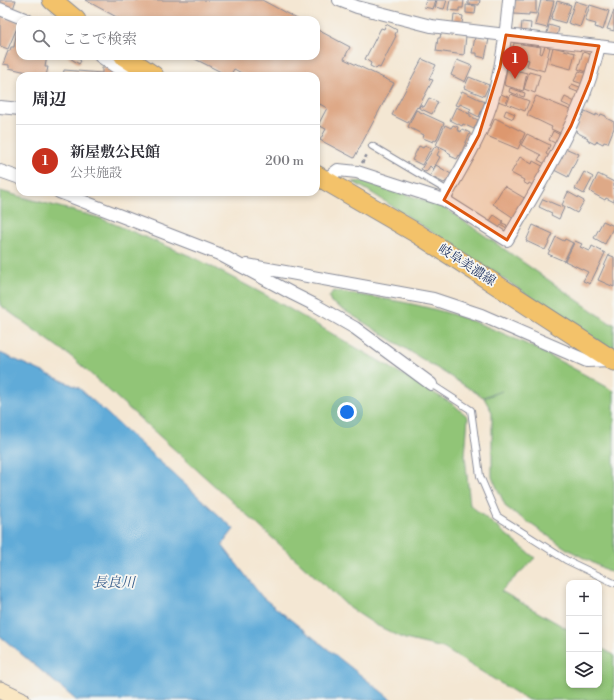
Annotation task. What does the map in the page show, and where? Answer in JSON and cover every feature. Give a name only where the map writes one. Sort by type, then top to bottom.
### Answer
[{"type":"main road","points":[[52,0],[71,16]]},
{"type":"main road","points":[[130,60],[148,72]]},
{"type":"main road","name":"岐阜美濃線","points":[[320,178],[418,234],[613,360]]},
{"type":"main road","points":[[0,690],[21,700]]},
{"type":"street","points":[[339,0],[357,7],[431,26],[614,48]]},
{"type":"street","points":[[446,196],[479,135],[491,104],[506,34],[508,0]]},
{"type":"street","points":[[0,10],[16,16]]},
{"type":"street","points":[[320,178],[338,170],[356,172],[446,196],[507,240],[550,168],[571,126],[590,80],[599,46]]},
{"type":"street","points":[[106,60],[123,72]]},
{"type":"street","points":[[0,107],[16,109]]},
{"type":"street","points":[[0,170],[16,176]]},
{"type":"street","points":[[80,196],[236,262],[355,328],[431,384]]},
{"type":"street","points":[[236,262],[433,299],[481,315],[587,361],[613,360]]},
{"type":"lane","points":[[372,146],[446,196]]},
{"type":"lane","points":[[431,384],[471,410],[480,476],[497,516],[566,560],[614,583]]},
{"type":"path","points":[[356,172],[372,146]]},
{"type":"highlighted area","points":[[506,35],[599,46],[590,80],[571,126],[507,240],[444,200],[479,135],[500,67]]},
{"type":"green space","points":[[366,181],[444,207],[610,323],[614,324],[614,349],[609,348],[353,182]]},
{"type":"green space","points":[[0,191],[100,218],[195,258],[269,297],[453,404],[468,417],[465,456],[470,505],[535,558],[501,591],[566,628],[566,688],[602,688],[602,649],[614,655],[614,700],[528,700],[443,648],[405,639],[376,625],[350,608],[73,358],[0,305]]},
{"type":"green space","points":[[333,291],[417,305],[477,323],[524,343],[614,391],[614,574],[567,549],[506,507],[492,477],[492,412],[484,398],[502,391],[483,397],[331,302],[329,297]]},
{"type":"water","name":"長良川","points":[[0,353],[79,388],[234,529],[222,545],[262,597],[392,700],[76,700],[0,636]]},
{"type":"building","points":[[0,0],[16,0],[13,9],[0,4]]},
{"type":"building","points":[[85,0],[262,0],[292,16],[115,16]]},
{"type":"building","points":[[426,0],[436,0],[433,9],[424,7]]},
{"type":"building","points":[[437,0],[447,0],[444,9],[435,7]]},
{"type":"building","points":[[450,0],[464,0],[463,8],[459,8],[459,11],[448,10]]},
{"type":"building","points":[[468,0],[480,0],[479,5],[468,4]]},
{"type":"building","points":[[515,0],[536,0],[536,14],[514,14]]},
{"type":"building","points":[[541,0],[554,1],[547,28],[535,25]]},
{"type":"building","points":[[557,1],[571,5],[565,23],[551,19]]},
{"type":"building","points":[[575,1],[588,5],[580,27],[568,23]]},
{"type":"building","points":[[466,5],[476,6],[475,14],[466,13]]},
{"type":"building","points":[[590,5],[609,11],[603,30],[595,27],[596,24],[585,21]]},
{"type":"building","points":[[614,10],[614,31],[607,29]]},
{"type":"building","points":[[454,14],[463,16],[462,24],[453,23]]},
{"type":"building","points":[[0,16],[11,20],[12,18],[16,21],[16,30],[8,49],[0,46]]},
{"type":"building","points":[[522,22],[531,23],[530,33],[521,32]]},
{"type":"building","points":[[386,24],[397,30],[396,36],[380,68],[378,67],[376,69],[370,66],[371,63],[365,59],[381,28],[384,29]]},
{"type":"building","points":[[549,25],[559,28],[557,36],[547,33]]},
{"type":"building","points":[[320,31],[350,47],[344,59],[394,83],[354,158],[320,140],[326,129],[320,126],[320,121],[327,108],[320,104],[320,72],[240,72],[234,69],[232,72],[221,72],[197,60],[320,60]]},
{"type":"building","points":[[441,33],[466,36],[464,55],[436,51],[438,38],[440,38]]},
{"type":"building","points":[[16,36],[16,60],[46,60],[45,67],[48,67],[47,72],[27,72],[9,68],[9,65],[3,64],[8,51],[10,51],[11,47],[14,47]]},
{"type":"building","points":[[475,37],[489,39],[485,58],[477,56],[477,53],[472,53]]},
{"type":"building","points":[[514,43],[541,47],[540,53],[542,54],[545,46],[550,47],[544,71],[527,66],[529,60],[511,55]]},
{"type":"building","points":[[553,47],[575,53],[571,69],[549,63]]},
{"type":"building","points":[[583,52],[592,55],[587,72],[578,69]]},
{"type":"building","points":[[422,59],[436,65],[429,79],[433,80],[408,123],[392,115]]},
{"type":"building","points":[[73,60],[80,60],[81,61],[79,64]]},
{"type":"building","points":[[457,60],[472,66],[465,82],[451,75]]},
{"type":"building","points":[[102,68],[109,68],[114,72],[102,72]]},
{"type":"building","points":[[507,68],[527,73],[523,91],[504,85]]},
{"type":"building","points":[[64,70],[89,72],[64,72]]},
{"type":"building","points":[[579,71],[587,74],[583,84],[574,81]]},
{"type":"building","points":[[529,72],[540,75],[535,93],[524,89]]},
{"type":"building","points":[[469,77],[489,85],[484,96],[464,88]]},
{"type":"building","points":[[572,84],[582,88],[580,93],[570,89]]},
{"type":"building","points":[[510,88],[525,93],[524,97],[509,92]]},
{"type":"building","points":[[462,91],[485,102],[479,117],[469,112],[471,109],[460,104],[459,106],[455,105]]},
{"type":"building","points":[[501,94],[508,97],[506,104],[498,101]]},
{"type":"building","points":[[511,94],[529,101],[525,111],[507,104]]},
{"type":"building","points":[[536,96],[573,111],[562,134],[551,129],[552,127],[527,115]]},
{"type":"building","points":[[565,97],[575,102],[573,108],[562,103]]},
{"type":"building","points":[[429,98],[438,102],[432,114],[419,108],[420,105],[424,107]]},
{"type":"building","points":[[456,107],[467,112],[470,116],[478,120],[474,129],[463,124],[462,126],[450,120]]},
{"type":"building","points":[[416,110],[444,123],[436,141],[434,140],[433,142],[423,138],[424,135],[408,127]]},
{"type":"building","points":[[506,110],[515,114],[513,119],[504,115]]},
{"type":"building","points":[[585,111],[596,116],[596,114],[600,116],[601,114],[614,122],[614,128],[608,143],[604,142],[603,144],[597,141],[595,144],[587,140],[588,138],[576,132]]},
{"type":"building","points":[[495,118],[525,133],[518,149],[487,136]]},
{"type":"building","points":[[445,125],[451,128],[453,125],[458,127],[457,130],[461,132],[462,129],[470,133],[460,156],[459,155],[457,159],[450,156],[451,154],[446,151],[447,150],[436,145]]},
{"type":"building","points":[[553,131],[562,136],[557,144],[549,140]]},
{"type":"building","points":[[527,134],[550,145],[546,154],[551,157],[547,165],[538,160],[541,155],[521,145]]},
{"type":"building","points":[[425,145],[431,148],[422,165],[412,160],[419,146],[423,148]]},
{"type":"building","points":[[435,146],[440,149],[437,155],[440,157],[433,169],[430,166],[426,172],[421,169]]},
{"type":"building","points":[[565,148],[579,154],[568,177],[554,170]]},
{"type":"building","points":[[520,157],[532,164],[533,161],[546,168],[535,186],[529,183],[528,185],[523,182],[524,180],[511,173]]},
{"type":"building","points":[[436,165],[451,174],[448,180],[444,183],[430,176]]},
{"type":"building","points":[[584,172],[593,177],[584,194],[575,189]]},
{"type":"building","points":[[598,174],[614,182],[614,202],[606,198],[605,200],[590,191]]},
{"type":"building","points":[[504,186],[526,199],[514,218],[493,204]]},
{"type":"building","points":[[568,192],[584,201],[577,213],[562,205]]},
{"type":"building","points":[[543,199],[564,208],[559,219],[551,215],[552,213],[539,207]]},
{"type":"building","points":[[494,215],[503,221],[502,223],[507,225],[505,228],[501,225],[499,228],[489,222]]},
{"type":"building","points":[[603,221],[614,226],[605,244],[594,238]]},
{"type":"building","points":[[533,225],[553,234],[545,250],[526,241]]},
{"type":"building","points":[[556,237],[573,243],[564,261],[548,254]]},
{"type":"building","points":[[575,241],[582,244],[580,247],[590,251],[592,246],[605,253],[590,284],[583,281],[588,272],[565,261]]},
{"type":"building","points":[[609,255],[614,257],[614,287],[598,280]]},
{"type":"place","name":"新屋敷公民館","points":[[515,79]]}]
